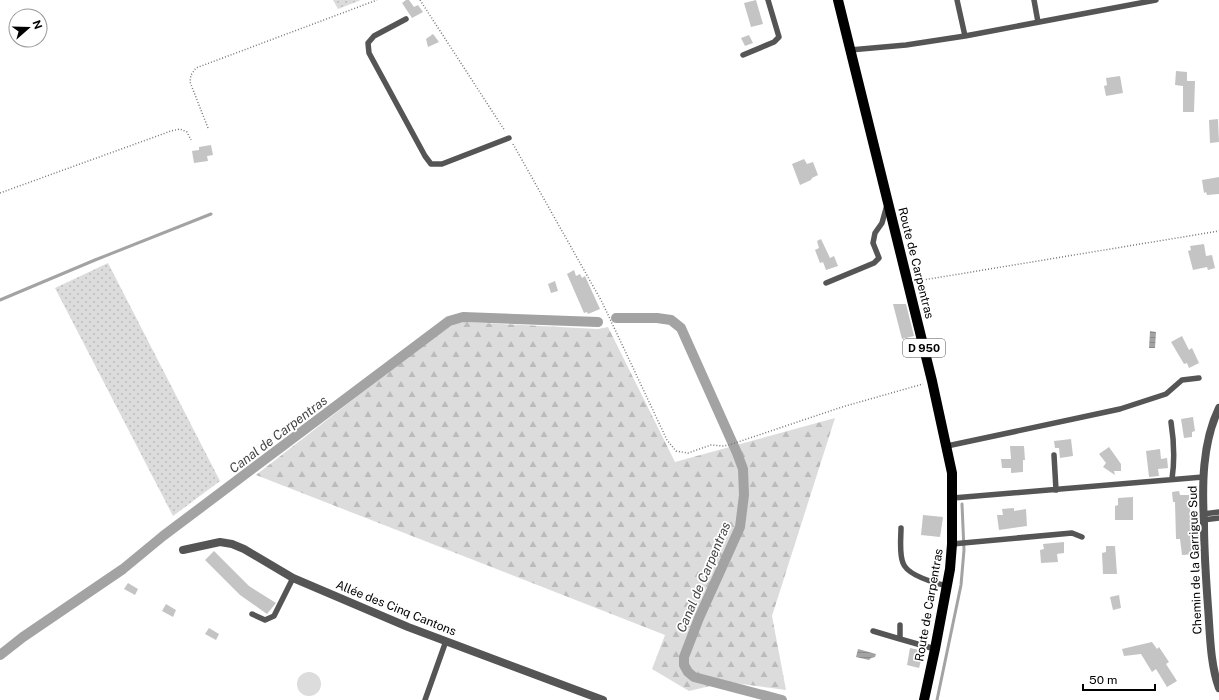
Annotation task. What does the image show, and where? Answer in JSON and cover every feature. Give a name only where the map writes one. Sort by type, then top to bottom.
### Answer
[{"type":"main road","name":"Route de Carpentras","points":[[838,0],[932,381],[952,473],[952,544],[947,586],[924,700]]},
{"type":"street","name":"Chemin de la Garrigue Sud","points":[[1219,408],[1213,420],[1208,445],[1204,477],[1203,517],[1211,645],[1219,688]]},
{"type":"street","name":"Allée des Cinq Cantons","points":[[183,550],[220,542],[232,544],[244,549],[293,578],[408,627],[603,700]]},
{"type":"lane","points":[[743,55],[774,42],[779,37],[768,0]]},
{"type":"lane","points":[[956,0],[965,36]]},
{"type":"lane","points":[[1034,0],[1038,22]]},
{"type":"lane","points":[[850,50],[906,45],[965,36],[1156,0]]},
{"type":"lane","points":[[406,19],[374,36],[368,43],[368,53],[425,156],[431,164],[442,164],[509,138]]},
{"type":"lane","points":[[826,283],[874,263],[878,258],[873,243],[875,233],[882,223],[888,203]]},
{"type":"lane","points":[[947,446],[1120,409],[1166,394],[1182,380],[1199,378]]},
{"type":"lane","points":[[1171,422],[1174,442],[1172,479]]},
{"type":"lane","points":[[1054,455],[1056,490]]},
{"type":"lane","points":[[953,498],[1204,477]]},
{"type":"lane","points":[[1203,517],[1219,512]]},
{"type":"lane","points":[[1203,517],[1219,518]]},
{"type":"lane","points":[[901,528],[901,555],[903,564],[909,570],[921,577],[947,586]]},
{"type":"lane","points":[[952,544],[1072,534],[1082,537]]},
{"type":"lane","points":[[252,614],[265,620],[274,616],[293,578]]},
{"type":"lane","points":[[900,625],[900,639]]},
{"type":"lane","points":[[873,630],[935,649]]},
{"type":"lane","points":[[425,700],[446,641]]},
{"type":"path","points":[[208,128],[190,82],[191,75],[196,68],[378,0]]},
{"type":"path","points":[[420,0],[509,138],[602,302],[667,440],[676,451],[688,452],[711,445],[729,445],[737,441],[842,407],[932,381]]},
{"type":"path","points":[[0,193],[171,131],[180,129],[187,132],[191,140]]},
{"type":"path","points":[[907,282],[1219,230]]},
{"type":"green space","points":[[333,0],[361,0],[338,9]]},
{"type":"green space","points":[[108,263],[220,481],[173,516],[55,288]]},
{"type":"green space","points":[[464,322],[598,329],[608,327],[675,462],[835,418],[772,616],[786,690],[727,682],[689,691],[652,669],[665,635],[256,475],[449,325]]},
{"type":"green space","points":[[309,672],[314,673],[320,679],[320,689],[314,695],[309,696],[304,695],[298,689],[297,684],[298,679],[304,673]]},
{"type":"shaded area","points":[[1150,331],[1156,332],[1155,348],[1149,348]]},
{"type":"shaded area","points":[[858,649],[876,654],[875,657],[869,660],[856,657]]},
{"type":"building","points":[[409,0],[414,7],[418,5],[423,12],[412,18],[402,3]]},
{"type":"building","points":[[756,0],[763,24],[751,27],[744,3]]},
{"type":"building","points":[[433,34],[439,42],[428,47],[426,39]]},
{"type":"building","points":[[749,35],[753,43],[745,46],[741,38]]},
{"type":"building","points":[[1176,71],[1187,72],[1187,81],[1195,81],[1194,112],[1183,112],[1183,86],[1175,85]]},
{"type":"building","points":[[1120,76],[1123,93],[1106,96],[1104,86],[1107,85],[1106,78]]},
{"type":"building","points":[[1218,119],[1219,142],[1210,143],[1209,120]]},
{"type":"building","points":[[211,145],[213,155],[207,156],[208,161],[194,163],[192,151],[199,150],[199,147]]},
{"type":"building","points":[[804,159],[807,164],[813,162],[818,175],[800,185],[792,164]]},
{"type":"building","points":[[1219,177],[1219,194],[1207,195],[1206,192],[1204,193],[1202,180]]},
{"type":"building","points":[[821,239],[830,258],[834,256],[838,266],[826,270],[823,262],[820,263],[815,250],[819,248],[817,241]]},
{"type":"building","points":[[1204,244],[1206,256],[1212,255],[1215,268],[1208,270],[1207,267],[1193,270],[1188,251],[1191,250],[1190,246]]},
{"type":"building","points":[[574,270],[576,276],[580,274],[582,278],[585,276],[600,309],[588,314],[587,312],[584,313],[567,274]]},
{"type":"building","points":[[555,281],[558,291],[551,293],[548,284]]},
{"type":"building","points":[[893,304],[906,304],[914,336],[902,339]]},
{"type":"building","points":[[1182,336],[1189,350],[1192,348],[1199,363],[1189,368],[1187,363],[1184,364],[1171,342]]},
{"type":"building","points":[[1193,417],[1195,431],[1192,432],[1192,437],[1184,438],[1181,419]]},
{"type":"building","points":[[1071,439],[1073,456],[1060,458],[1059,448],[1055,448],[1054,441]]},
{"type":"building","points":[[1010,446],[1024,446],[1025,460],[1023,460],[1023,472],[1011,473],[1011,468],[1002,468],[1001,459],[1011,459]]},
{"type":"building","points":[[1109,447],[1121,464],[1121,471],[1114,471],[1115,475],[1103,467],[1106,463],[1099,454]]},
{"type":"building","points":[[1160,449],[1161,459],[1167,458],[1168,468],[1158,469],[1159,476],[1149,477],[1146,451]]},
{"type":"building","points":[[1179,491],[1180,495],[1189,495],[1193,535],[1199,534],[1199,554],[1182,555],[1180,539],[1176,539],[1175,502],[1173,502],[1172,492]]},
{"type":"building","points":[[1133,497],[1133,520],[1115,520],[1115,506],[1118,505],[1118,498]]},
{"type":"building","points":[[1014,508],[1014,511],[1026,509],[1027,526],[999,530],[997,515],[1003,515],[1002,509]]},
{"type":"building","points":[[923,515],[943,517],[940,537],[921,535]]},
{"type":"building","points":[[1064,542],[1064,553],[1057,554],[1058,562],[1041,563],[1040,550],[1044,549],[1043,544]]},
{"type":"building","points":[[1106,546],[1115,546],[1117,574],[1103,574],[1102,553],[1106,552]]},
{"type":"building","points":[[214,551],[249,586],[276,603],[267,614],[240,595],[205,560]]},
{"type":"building","points":[[128,583],[138,589],[135,595],[124,589]]},
{"type":"building","points":[[1119,595],[1121,608],[1113,610],[1110,597]]},
{"type":"building","points":[[166,604],[176,610],[173,617],[162,611]]},
{"type":"building","points":[[209,628],[219,634],[216,640],[205,634]]},
{"type":"building","points":[[1152,642],[1157,649],[1159,647],[1169,662],[1166,664],[1177,681],[1167,687],[1156,669],[1152,672],[1141,654],[1124,656],[1122,649]]},
{"type":"building","points":[[910,648],[919,650],[919,652],[923,653],[919,668],[907,665]]},
{"type":"waterway","points":[[0,300],[211,214]]},
{"type":"waterway","name":"Canal de Carpentras","points":[[0,655],[23,637],[123,569],[163,536],[449,321],[463,317],[598,322]]},
{"type":"waterway","name":"Canal de Carpentras","points":[[616,318],[657,318],[671,320],[681,328],[743,469],[744,495],[740,527],[699,618],[684,657],[684,665],[688,672],[694,677],[782,700]]},
{"type":"waterway","points":[[937,700],[961,585],[964,550],[962,504]]}]
